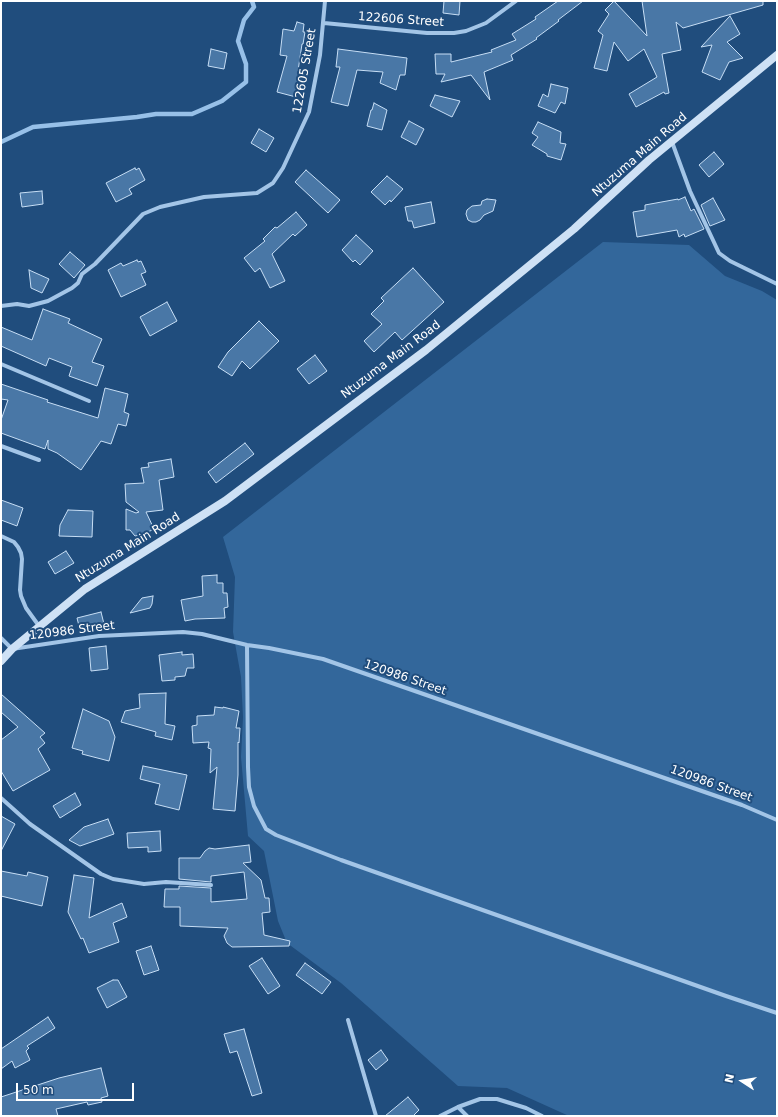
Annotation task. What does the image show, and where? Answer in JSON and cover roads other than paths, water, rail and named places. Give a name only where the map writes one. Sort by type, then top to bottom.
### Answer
[{"type":"main road","name":"Ntuzuma Main Road","points":[[1,661],[12,649],[84,589],[225,501],[426,350],[574,229],[631,176],[777,55]]},
{"type":"street","name":"122605 Street","points":[[1,306],[17,304],[29,306],[48,300],[72,288],[78,283],[82,274],[95,264],[143,214],[160,207],[204,197],[257,193],[272,183],[283,168],[309,112],[315,83],[326,1]]},
{"type":"street","name":"122606 Street","points":[[324,24],[427,34],[454,33],[466,31],[486,23],[516,1]]},
{"type":"street","points":[[672,142],[690,191],[719,253],[736,264],[777,284]]},
{"type":"street","points":[[1,364],[89,400]]},
{"type":"street","points":[[1,446],[39,460]]},
{"type":"street","points":[[1,536],[14,542],[21,553],[20,590],[26,608],[39,626]]},
{"type":"street","name":"120986 Street","points":[[12,649],[99,636],[183,632],[202,634],[323,659],[742,806],[777,820]]},
{"type":"street","points":[[1,638],[12,649]]},
{"type":"street","points":[[246,644],[249,787],[254,806],[266,829],[276,835],[341,860],[777,1013]]},
{"type":"street","points":[[1,798],[30,824],[101,874],[113,880],[144,884],[166,882],[211,885]]},
{"type":"street","points":[[348,1020],[376,1116]]},
{"type":"street","points":[[440,1116],[458,1107],[480,1099],[488,1098],[497,1099],[526,1108],[542,1116]]},
{"type":"street","points":[[458,1107],[467,1116]]},
{"type":"waterway","points":[[1,142],[33,127],[156,114],[192,114],[222,101],[246,82],[246,64],[238,41],[244,20],[254,7],[252,1]]}]
